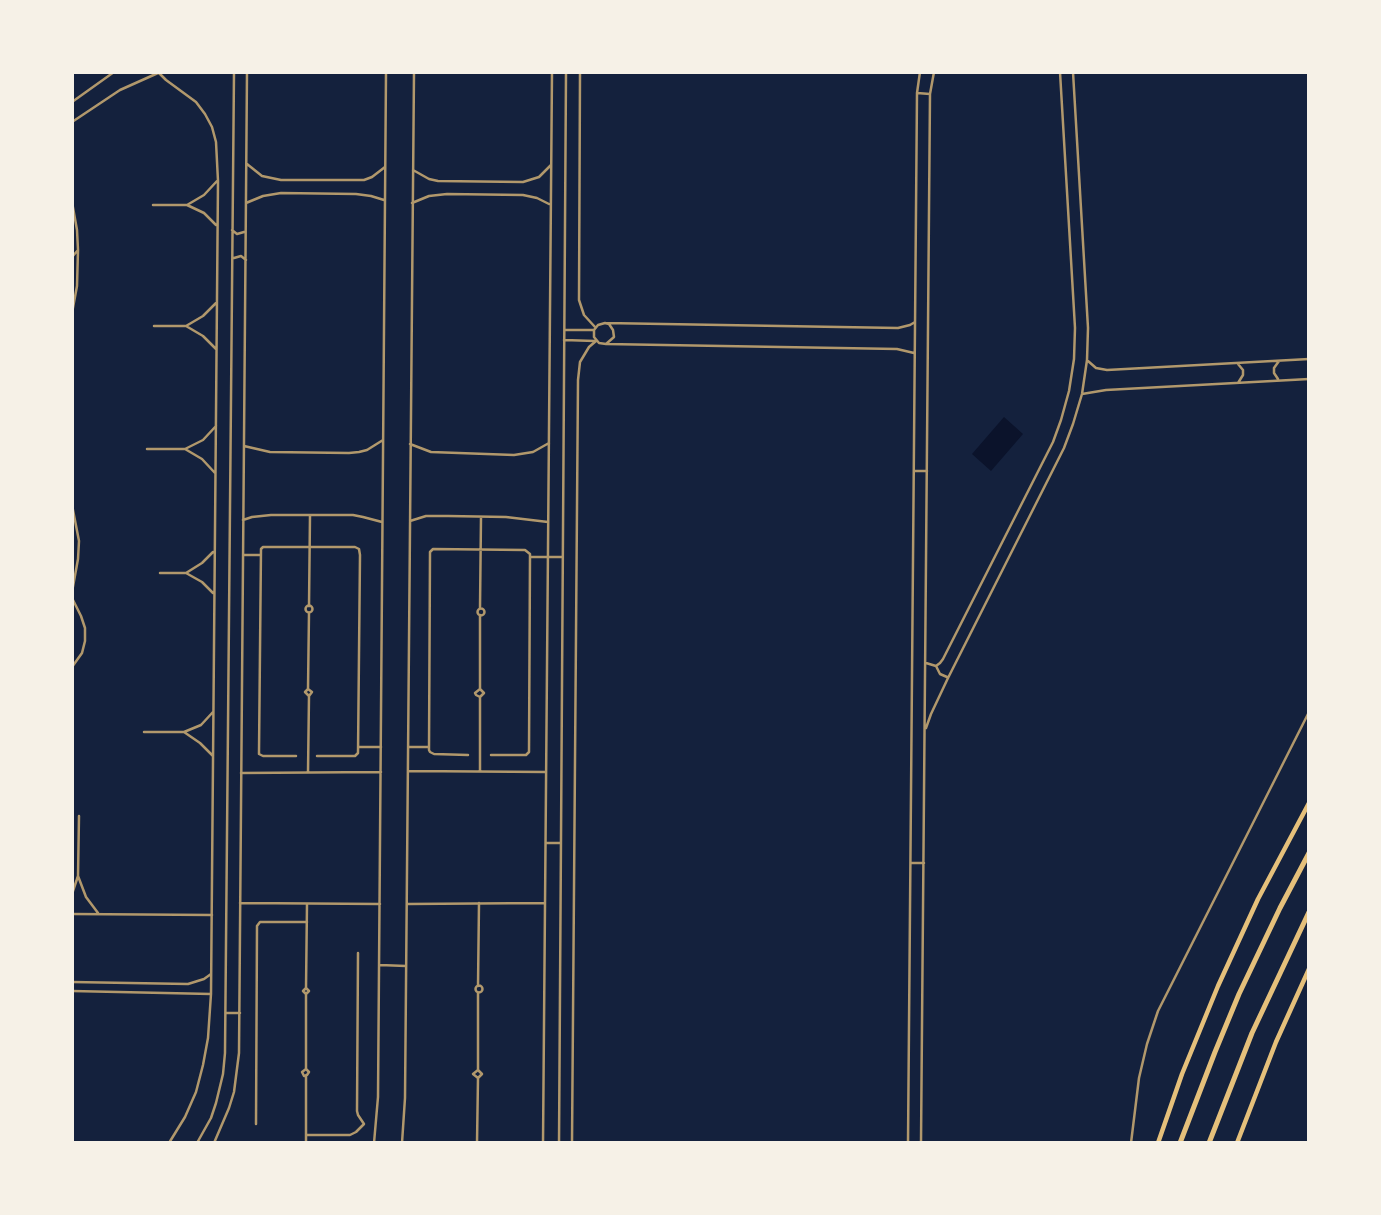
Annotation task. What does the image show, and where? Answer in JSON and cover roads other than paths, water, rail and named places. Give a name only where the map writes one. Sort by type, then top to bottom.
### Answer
[{"type":"highway","points":[[1158,1143],[1182,1074],[1222,976],[1258,899],[1309,803]]},
{"type":"highway","points":[[1180,1143],[1239,994],[1309,853]]},
{"type":"highway","points":[[1209,1143],[1252,1033],[1309,912]]},
{"type":"highway","points":[[1237,1143],[1272,1051],[1309,969]]},
{"type":"street","points":[[72,102],[114,72]]},
{"type":"street","points":[[158,72],[196,102],[205,114],[216,142],[218,181],[211,994],[208,1038],[196,1092],[169,1143]]},
{"type":"street","points":[[72,122],[121,90],[158,72],[167,72]]},
{"type":"street","points":[[197,1143],[211,1118],[220,1089],[225,1054],[234,72]]},
{"type":"street","points":[[221,1143],[215,1142],[229,1108],[237,1076],[240,1013],[247,72]]},
{"type":"street","points":[[374,1143],[378,1097],[380,965],[386,72]]},
{"type":"street","points":[[402,1143],[405,1098],[414,72]]},
{"type":"street","points":[[543,1143],[552,72]]},
{"type":"street","points":[[559,1143],[566,72]]},
{"type":"street","points":[[580,72],[578,292],[580,308],[594,329]]},
{"type":"street","points":[[908,1143],[917,93],[920,72]]},
{"type":"street","points":[[921,1143],[930,94],[934,72]]},
{"type":"street","points":[[925,663],[936,666],[943,659],[1053,442],[1069,391],[1074,359],[1075,321],[1060,72]]},
{"type":"street","points":[[925,735],[931,714],[948,678],[1064,448],[1082,394],[1087,360],[1088,313],[1073,72]]},
{"type":"street","points":[[917,93],[930,94]]},
{"type":"street","points":[[246,164],[262,176],[281,180],[364,180],[385,167]]},
{"type":"street","points":[[413,170],[438,181],[523,182],[539,177],[551,165]]},
{"type":"street","points":[[187,205],[204,195],[218,181]]},
{"type":"street","points":[[246,203],[281,192],[356,194],[385,201]]},
{"type":"street","points":[[412,203],[438,195],[496,195],[530,196],[551,205]]},
{"type":"street","points":[[72,202],[78,250],[77,286],[72,313]]},
{"type":"street","points":[[153,205],[187,205],[204,213],[218,226]]},
{"type":"street","points":[[232,230],[237,234],[246,230]]},
{"type":"street","points":[[72,257],[78,250]]},
{"type":"street","points":[[232,260],[241,256],[246,260]]},
{"type":"street","points":[[186,327],[203,316],[217,301]]},
{"type":"street","points":[[596,341],[594,329],[605,323],[898,328],[915,322]]},
{"type":"street","points":[[605,323],[614,333],[612,340],[606,344]]},
{"type":"street","points":[[154,326],[186,327],[203,336],[216,350]]},
{"type":"street","points":[[564,330],[594,329]]},
{"type":"street","points":[[564,340],[596,341],[599,344],[897,349],[915,353]]},
{"type":"street","points":[[572,1143],[578,378],[580,362],[596,341]]},
{"type":"street","points":[[1087,360],[1101,370],[1309,359]]},
{"type":"street","points":[[1279,361],[1275,364],[1274,373],[1279,380]]},
{"type":"street","points":[[1237,363],[1242,370],[1238,383]]},
{"type":"street","points":[[1082,394],[1105,390],[1309,379]]},
{"type":"street","points":[[147,449],[185,449],[203,440],[216,426]]},
{"type":"street","points":[[244,446],[270,452],[349,453],[367,450],[383,439]]},
{"type":"street","points":[[411,444],[431,452],[514,455],[533,452],[549,443]]},
{"type":"street","points":[[185,449],[202,459],[216,474]]},
{"type":"street","points":[[914,471],[927,471]]},
{"type":"street","points":[[72,505],[79,559],[72,592]]},
{"type":"street","points":[[243,520],[261,515],[310,515],[363,517],[383,523]]},
{"type":"street","points":[[308,772],[309,696],[305,692],[309,689],[309,613],[313,610],[309,606],[310,515]]},
{"type":"street","points":[[410,521],[426,516],[522,518],[548,522]]},
{"type":"street","points":[[480,772],[480,697],[475,693],[480,689],[481,615],[477,612],[480,608],[481,517]]},
{"type":"street","points":[[296,756],[259,754],[261,549],[355,547],[360,551],[358,752],[355,756],[317,756]]},
{"type":"street","points":[[468,755],[432,754],[429,747],[433,549],[529,552],[529,752],[526,755],[491,755]]},
{"type":"street","points":[[186,573],[202,563],[215,550]]},
{"type":"street","points":[[243,555],[260,555]]},
{"type":"street","points":[[530,557],[562,557]]},
{"type":"street","points":[[160,573],[186,573],[202,582],[215,595]]},
{"type":"street","points":[[72,598],[85,628],[85,641],[82,653],[72,667]]},
{"type":"street","points":[[936,666],[940,674],[948,678]]},
{"type":"street","points":[[144,732],[184,732],[201,724],[213,712]]},
{"type":"street","points":[[1131,1143],[1139,1078],[1158,1011],[1309,712]]},
{"type":"street","points":[[184,732],[200,743],[213,757]]},
{"type":"street","points":[[358,747],[381,747]]},
{"type":"street","points":[[408,747],[429,747]]},
{"type":"street","points":[[408,771],[546,772]]},
{"type":"street","points":[[242,773],[381,772]]},
{"type":"street","points":[[72,894],[78,876],[79,816]]},
{"type":"street","points":[[546,843],[560,843]]},
{"type":"street","points":[[911,863],[924,863]]},
{"type":"street","points":[[78,876],[86,897],[99,914]]},
{"type":"street","points":[[240,903],[380,904]]},
{"type":"street","points":[[477,1143],[478,1078],[474,1074],[478,1070],[478,993],[475,989],[478,986],[479,903]]},
{"type":"street","points":[[407,904],[545,903]]},
{"type":"street","points":[[306,1143],[306,1076],[302,1072],[306,1069],[306,994],[309,991],[306,988],[307,904]]},
{"type":"street","points":[[72,914],[212,915]]},
{"type":"street","points":[[256,1124],[257,926],[260,922],[307,922]]},
{"type":"street","points":[[306,1135],[350,1135],[364,1124],[357,1111],[358,953]]},
{"type":"street","points":[[380,965],[406,966]]},
{"type":"street","points":[[72,982],[188,984],[211,974]]},
{"type":"street","points":[[72,991],[211,994]]},
{"type":"street","points":[[226,1013],[240,1013]]},
{"type":"water","points":[[1004,417],[1023,434],[991,471],[972,454]]}]
